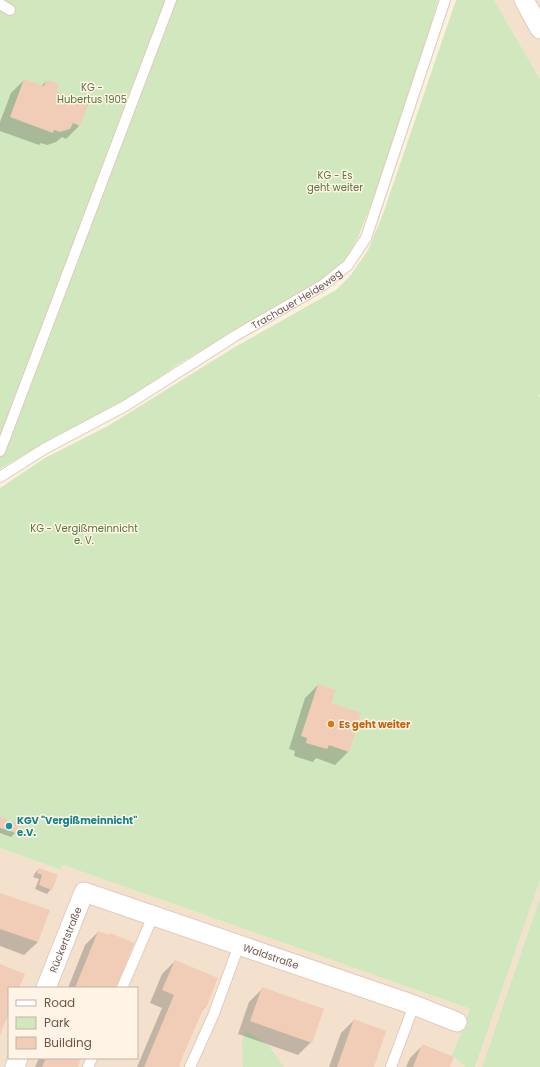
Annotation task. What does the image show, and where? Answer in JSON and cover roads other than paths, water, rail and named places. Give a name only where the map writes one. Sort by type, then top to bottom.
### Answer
[{"type":"street","points":[[524,0],[540,29]]},
{"type":"street","name":"Waldstraße","points":[[84,892],[414,1005],[457,1022]]},
{"type":"street","name":"Rückertstraße","points":[[46,987],[84,892]]},
{"type":"lane","points":[[0,451],[171,0]]},
{"type":"lane","name":"Trachauer Heideweg","points":[[0,477],[44,449],[125,406],[235,336],[323,285],[348,265],[366,238],[445,0]]},
{"type":"lane","points":[[0,4],[10,10]]},
{"type":"lane","points":[[122,987],[153,916]]},
{"type":"lane","points":[[190,1067],[212,1016],[239,945]]},
{"type":"lane","points":[[391,1067],[414,1005]]},
{"type":"place","name":"Es geht weiter","points":[[331,724]]},
{"type":"place","name":"KGV \"Vergißmeinnicht\" e.V.","points":[[9,826]]},
{"type":"park label","name":"KG - Hubertus 1905","points":[[92,92]]},
{"type":"park label","name":"KG - Es geht weiter","points":[[335,180]]},
{"type":"park label","name":"KG - Vergißmeinnicht e. V.","points":[[84,534]]}]
